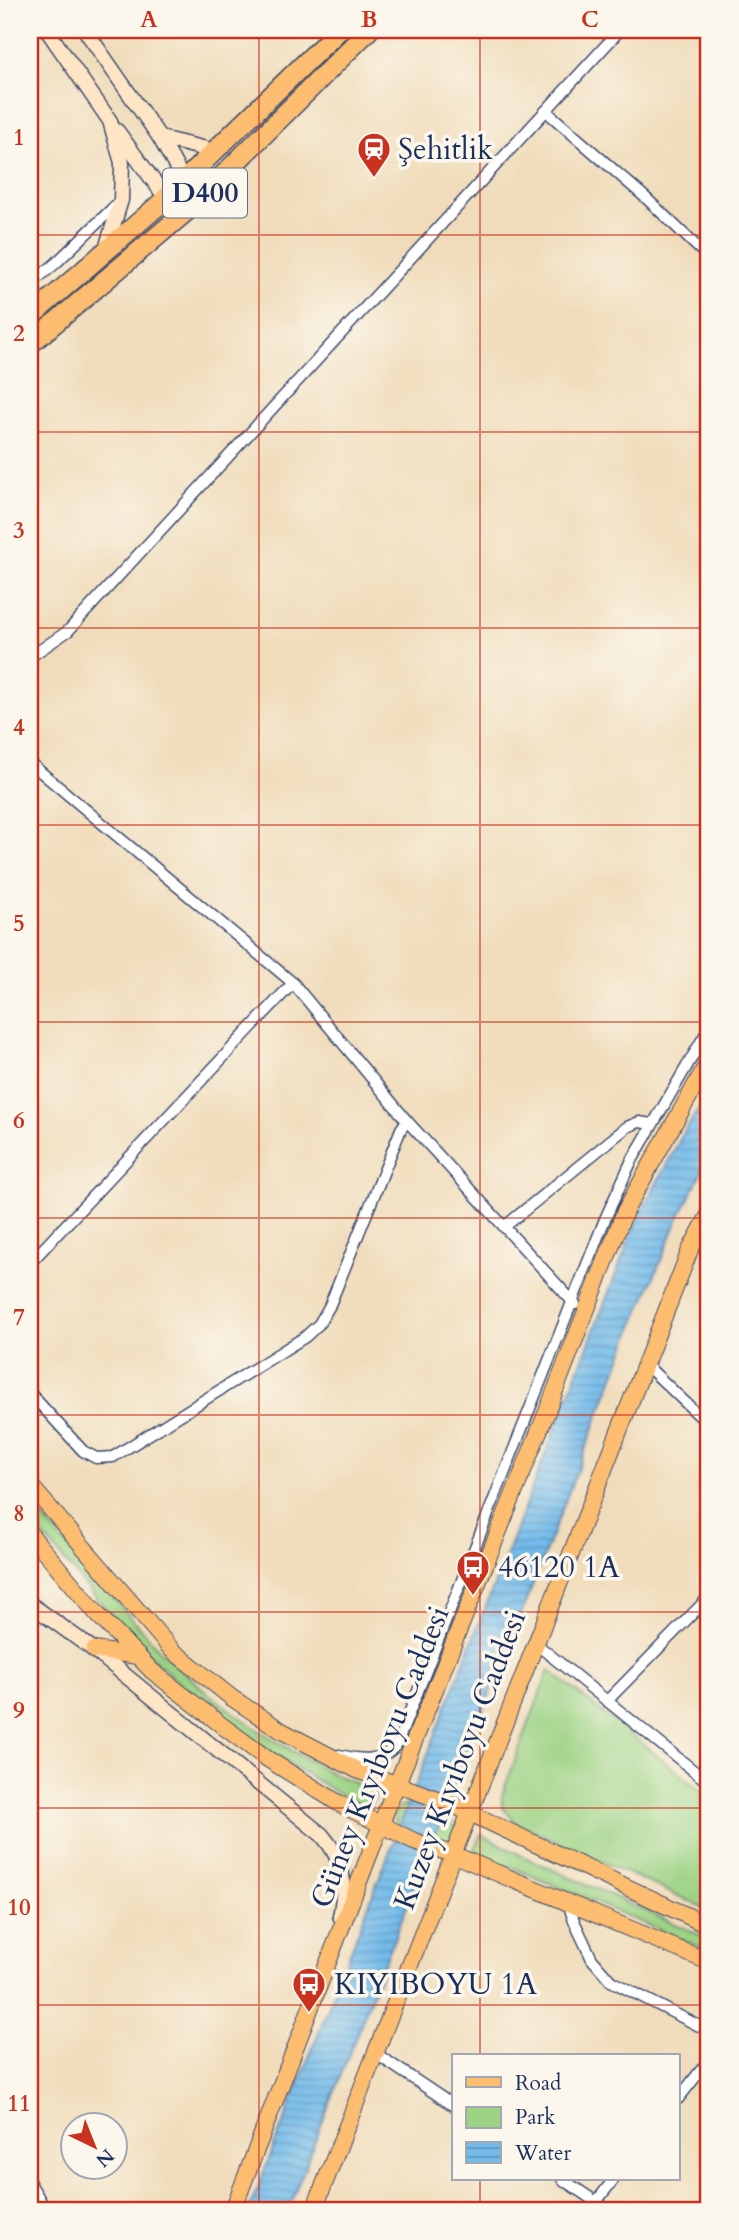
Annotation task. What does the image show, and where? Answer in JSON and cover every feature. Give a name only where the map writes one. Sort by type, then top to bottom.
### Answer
[{"type":"highway","name":"D400","points":[[30,317],[166,198],[339,30]]},
{"type":"highway","name":"D400","points":[[30,344],[190,209],[369,30]]},
{"type":"main road","points":[[47,30],[166,198],[190,209]]},
{"type":"main road","points":[[85,30],[160,138],[184,181],[190,209]]},
{"type":"main road","points":[[105,252],[121,200],[122,163],[110,121]]},
{"type":"main road","points":[[160,138],[215,152]]},
{"type":"main road","name":"Güney Kıyıboyu Caddesi","points":[[233,2210],[334,1951],[386,1827],[388,1806],[403,1786],[625,1210],[709,1061]]},
{"type":"main road","name":"Kuzey Kıyıboyu Caddesi","points":[[314,2210],[690,1250],[709,1215]]},
{"type":"main road","points":[[30,1485],[172,1650],[232,1698],[282,1731],[356,1769],[452,1804],[709,1926]]},
{"type":"main road","points":[[30,1534],[99,1616],[152,1671],[266,1758],[340,1804],[414,1841],[453,1854],[709,1962]]},
{"type":"main road","points":[[30,1604],[94,1650],[322,1835],[340,1862],[344,1896],[334,1951]]},
{"type":"main road","points":[[94,1650],[138,1656]]},
{"type":"street","points":[[30,657],[68,631],[620,30]]},
{"type":"street","points":[[546,111],[646,198],[709,258]]},
{"type":"street","points":[[30,284],[55,264],[121,200]]},
{"type":"street","points":[[30,763],[220,919],[293,983],[407,1121],[585,1315]]},
{"type":"street","points":[[30,1263],[293,983]]},
{"type":"street","points":[[320,1751],[357,1759],[380,1758],[390,1754],[397,1744],[605,1219],[631,1161],[709,1028]]},
{"type":"street","points":[[30,1393],[83,1451],[96,1458],[113,1457],[305,1337],[319,1324],[329,1307],[401,1129],[407,1121]]},
{"type":"street","points":[[504,1227],[631,1125],[643,1122],[652,1124]]},
{"type":"street","points":[[645,1364],[709,1424]]},
{"type":"street","points":[[607,1701],[709,1597]]},
{"type":"street","points":[[535,1643],[709,1783]]},
{"type":"street","points":[[568,1903],[573,1921],[592,1959],[611,1980],[709,2031]]},
{"type":"street","points":[[375,2053],[452,2105]]},
{"type":"street","points":[[680,2096],[709,2060]]},
{"type":"street","points":[[563,2180],[608,2210]]},
{"type":"street","points":[[596,2202],[613,2180]]},
{"type":"street","points":[[30,2183],[46,2210]]},
{"type":"green space","points":[[30,1503],[162,1653],[210,1695],[261,1732],[325,1770],[377,1792],[367,1810],[255,1741],[178,1681],[121,1626],[30,1520]]},
{"type":"green space","points":[[549,1670],[709,1797],[709,1910],[518,1824],[502,1807],[502,1795]]},
{"type":"green space","points":[[416,1804],[435,1810],[448,1818],[454,1825],[453,1836],[443,1842],[433,1841],[397,1825],[395,1810],[403,1805]]},
{"type":"green space","points":[[481,1834],[524,1857],[709,1939],[709,1951],[516,1869],[472,1854]]},
{"type":"water","points":[[709,1092],[709,1157],[677,1222],[636,1320],[288,2210],[249,2210],[638,1218]]},
{"type":"place","name":"Şehitlik","points":[[374,179]]},
{"type":"place","name":"46120 1A","points":[[473,1597]]},
{"type":"place","name":"KIYIBOYU 1A","points":[[309,2014]]}]
